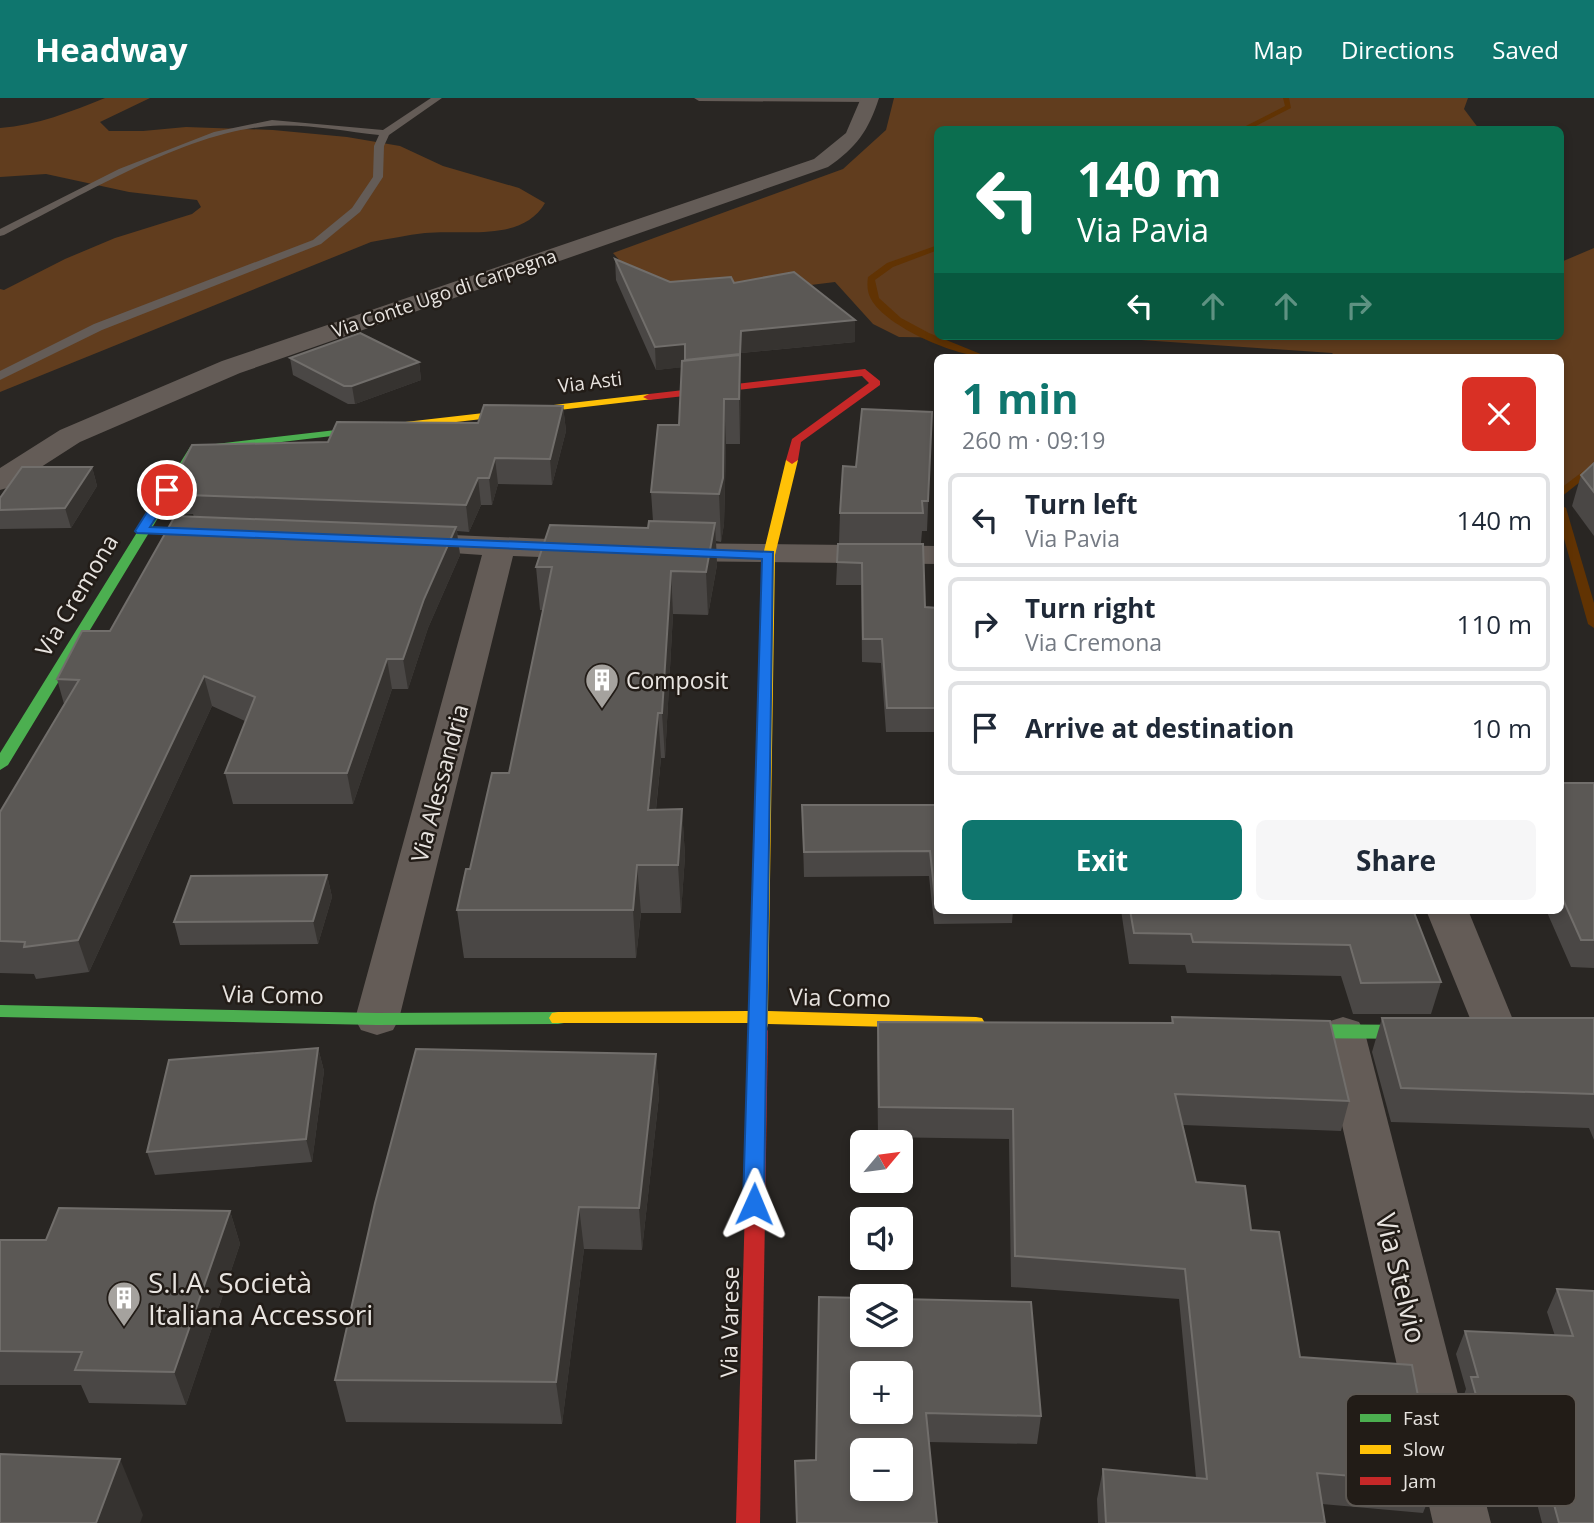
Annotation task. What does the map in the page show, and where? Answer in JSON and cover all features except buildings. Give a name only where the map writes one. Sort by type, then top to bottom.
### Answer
[{"type":"street","name":"Via Conte Ugo di Carpegna","points":[[0,481],[70,436],[231,367],[821,163],[847,146],[859,131],[870,99]]},
{"type":"street","name":"Via Asti","points":[[194,449],[866,372]]},
{"type":"street","name":"Via Varese","points":[[748,1523],[769,555],[796,441],[876,383],[866,372]]},
{"type":"street","name":"Via Cremona","points":[[0,765],[141,531],[194,449]]},
{"type":"street","points":[[141,531],[183,533]]},
{"type":"street","points":[[376,541],[769,555],[934,555]]},
{"type":"street","name":"Via Alessandria","points":[[377,1019],[500,547]]},
{"type":"street","points":[[1449,914],[1496,1032]]},
{"type":"street","name":"Via Como","points":[[0,1011],[377,1019],[757,1017],[994,1024]]},
{"type":"street","points":[[1259,1031],[1454,1032]]},
{"type":"street","name":"Via Stelvio","points":[[1343,1033],[1431,1394]]},
{"type":"lane","points":[[0,376],[98,327],[317,242],[356,210],[378,177],[379,146],[385,133],[437,98]]},
{"type":"lane","points":[[699,98],[870,99]]},
{"type":"lane","points":[[0,233],[122,170],[234,129],[271,123],[385,133]]},
{"type":"shaded area","points":[[105,98],[150,98],[100,122],[109,131],[186,127],[273,130],[347,137],[400,146],[443,166],[519,188],[545,203],[535,216],[507,229],[491,232],[425,233],[371,242],[0,392],[0,289],[4,290],[65,259],[115,238],[192,214],[201,207],[197,200],[129,192],[46,174],[0,177],[0,128],[41,121]]},
{"type":"shaded area","points":[[894,98],[1468,98],[1464,109],[1477,126],[934,126],[934,337],[899,337],[873,324],[835,282],[720,296],[634,276],[613,253],[843,169],[886,130]]},
{"type":"shaded area","points":[[1594,248],[1594,468],[1564,490],[1564,354],[1332,353],[1141,340],[1564,340],[1564,261]]},
{"type":"waterway","points":[[1249,126],[1289,107],[1286,98]]},
{"type":"waterway","points":[[934,248],[890,265],[871,279],[874,296],[886,310],[911,328],[934,338]]},
{"type":"waterway","points":[[939,340],[975,354]]},
{"type":"waterway","points":[[1564,491],[1594,466]]},
{"type":"waterway","points":[[1564,519],[1594,624]]},
{"type":"traffic: fast","points":[[0,765],[194,449],[379,428]]},
{"type":"traffic: fast","points":[[0,1011],[377,1019],[558,1018]]},
{"type":"traffic: fast","points":[[1281,1031],[1431,1032]]},
{"type":"traffic: slow","points":[[379,428],[649,397]]},
{"type":"traffic: slow","points":[[759,1031],[769,555],[792,460]]},
{"type":"traffic: slow","points":[[558,1018],[757,1017],[976,1023]]},
{"type":"traffic: jam","points":[[649,397],[865,372],[876,383],[796,441],[792,460]]},
{"type":"traffic: jam","points":[[748,1523],[759,1031]]},
{"type":"place","name":"Composit","points":[[602,710]]},
{"type":"place","name":"S.I.A. Società Italiana Accessori","points":[[124,1328]]},
{"type":"route","points":[[167,490],[141,531],[500,547],[769,555],[754,1204]]}]
